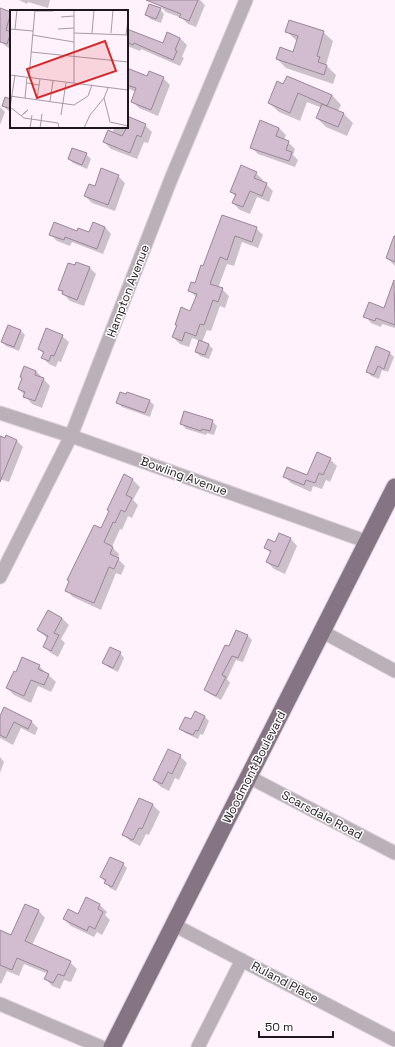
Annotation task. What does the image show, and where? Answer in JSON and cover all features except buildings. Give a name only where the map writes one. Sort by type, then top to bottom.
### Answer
[{"type":"main road","name":"Woodmont Boulevard","points":[[112,1047],[395,487]]},
{"type":"street","name":"Hampton Avenue","points":[[0,577],[71,436],[171,179],[246,0]]},
{"type":"street","name":"Bowling Avenue","points":[[0,413],[71,436],[368,542]]},
{"type":"street","points":[[323,632],[395,670]]},
{"type":"street","name":"Scarsdale Road","points":[[249,777],[395,854]]},
{"type":"street","name":"Ruland Place","points":[[174,925],[395,1040]]},
{"type":"street","points":[[198,1047],[242,960]]},
{"type":"street","points":[[0,1004],[101,1047]]}]
